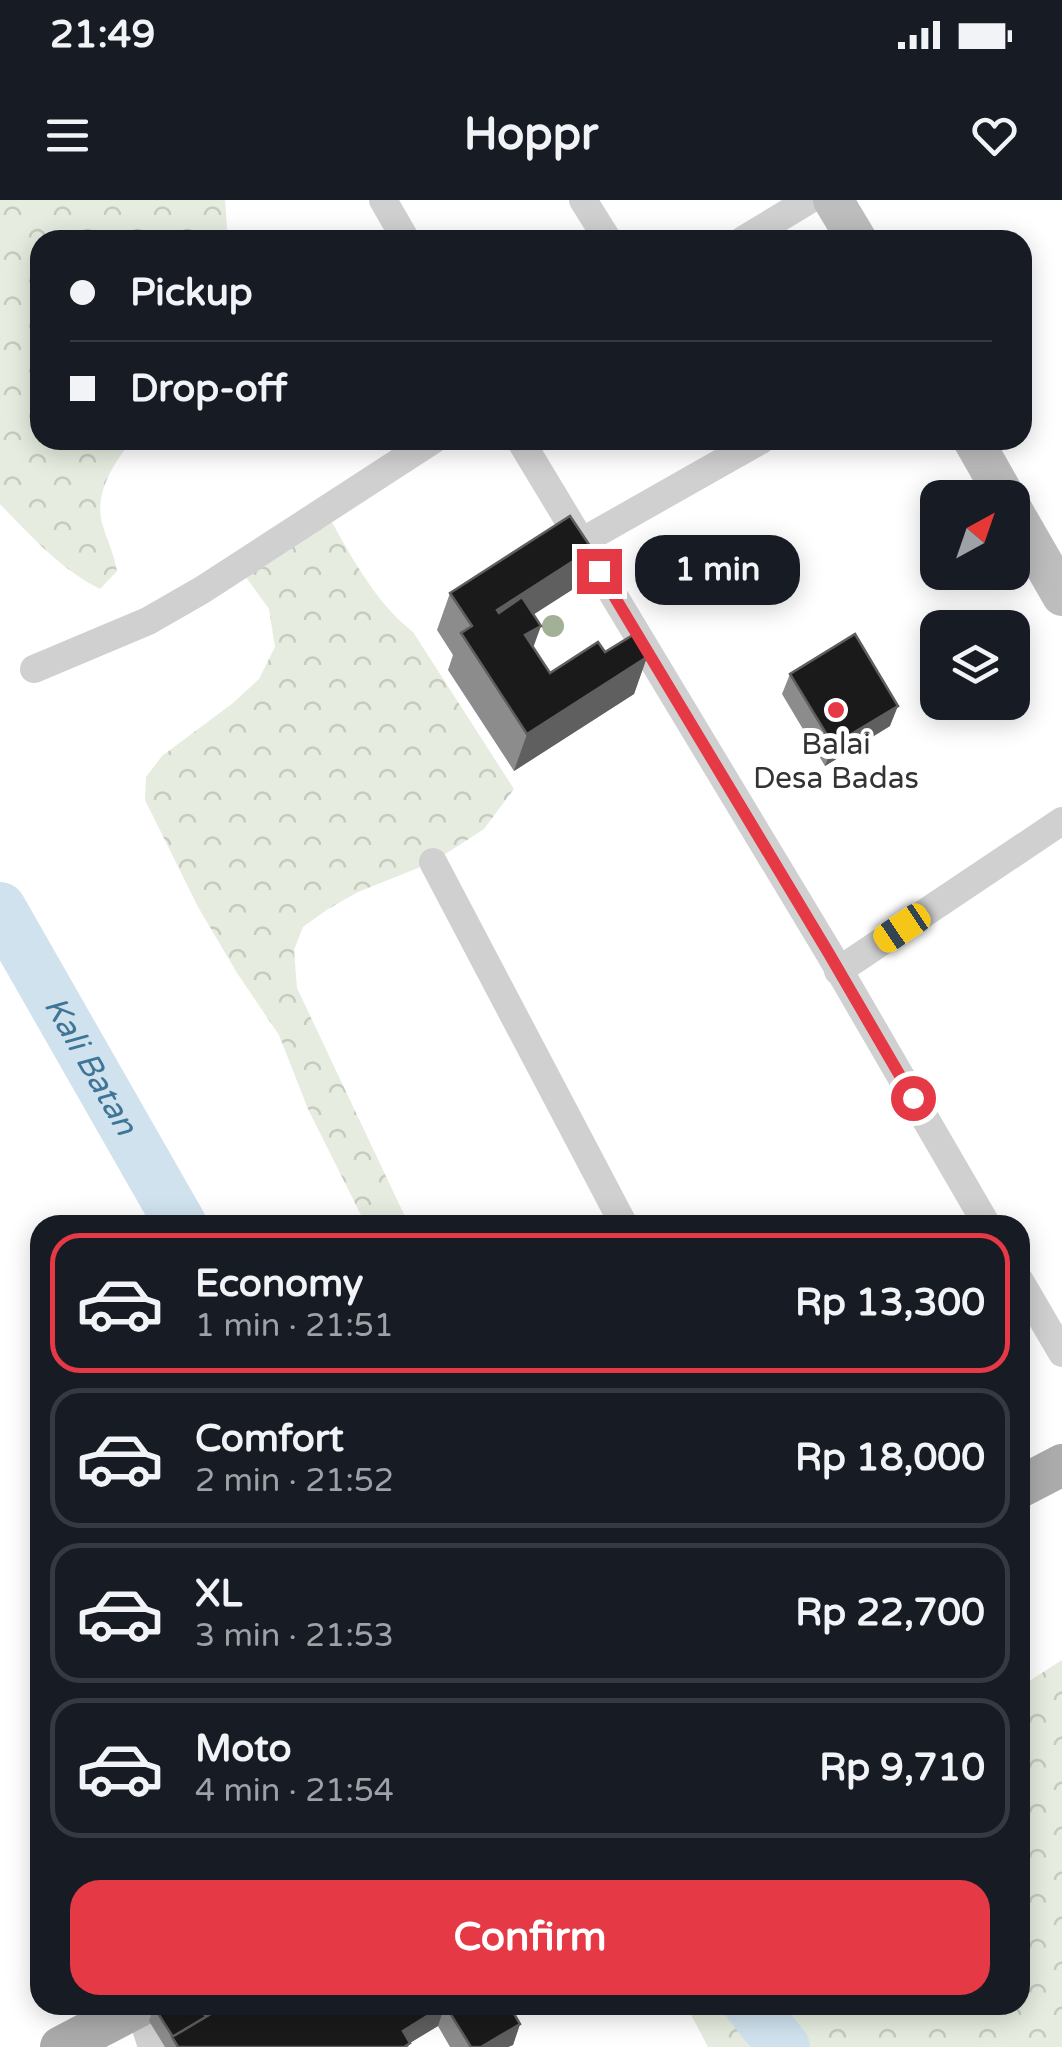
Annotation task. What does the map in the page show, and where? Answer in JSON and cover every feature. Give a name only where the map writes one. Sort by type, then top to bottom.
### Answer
[{"type":"main road","points":[[834,200],[851,230]]},
{"type":"main road","points":[[980,450],[996,480]]},
{"type":"main road","points":[[1030,540],[1062,596]]},
{"type":"main road","points":[[1030,1481],[1062,1465]]},
{"type":"main road","points":[[61,2047],[123,2015]]},
{"type":"street","points":[[383,200],[400,230]]},
{"type":"street","points":[[583,200],[602,230]]},
{"type":"street","points":[[760,230],[809,200]]},
{"type":"street","points":[[34,669],[148,622],[418,450]]},
{"type":"street","points":[[526,450],[981,1215]]},
{"type":"street","points":[[581,542],[744,450]]},
{"type":"street","points":[[838,971],[1062,822]]},
{"type":"street","points":[[433,862],[619,1215]]},
{"type":"street","points":[[1030,1298],[1062,1353]]},
{"type":"street","points":[[143,2015],[152,2047]]},
{"type":"green space","points":[[0,200],[225,200],[227,230],[30,230],[30,450],[125,450],[103,490],[100,512],[117,571],[100,589],[85,581],[59,562],[0,504]]},
{"type":"green space","points":[[325,510],[363,576],[413,632],[514,789],[484,829],[433,862],[358,892],[328,909],[303,927],[294,950],[297,988],[404,1215],[361,1215],[308,1109],[279,1035],[198,907],[145,800],[146,777],[162,756],[259,679],[275,647],[269,609],[238,566]]},
{"type":"green space","points":[[1062,1660],[1062,2047],[708,2047],[691,2015],[1030,2015],[1030,1681]]},
{"type":"building","points":[[570,516],[592,549],[497,610],[499,613],[522,597],[541,626],[525,635],[550,673],[598,642],[605,652],[633,635],[647,657],[527,734],[461,633],[472,626],[450,593]]},
{"type":"building","name":"Balai Desa Badas","points":[[855,634],[898,706],[833,745],[790,674]]},
{"type":"building","points":[[159,2015],[205,2015],[206,2017],[173,2037]]},
{"type":"building","points":[[209,2015],[429,2015],[403,2031],[410,2043],[404,2047],[178,2047],[172,2037]]},
{"type":"building","points":[[451,2015],[515,2015],[520,2024],[481,2047],[471,2047]]},
{"type":"waterway","name":"Kali Batan","points":[[0,908],[175,1215]]},
{"type":"waterway","name":"Kali Batan","points":[[758,2015],[784,2047]]},
{"type":"place","name":"Balai Desa Badas","points":[[836,710]]},
{"type":"route","points":[[599,571],[913,1098]]}]
